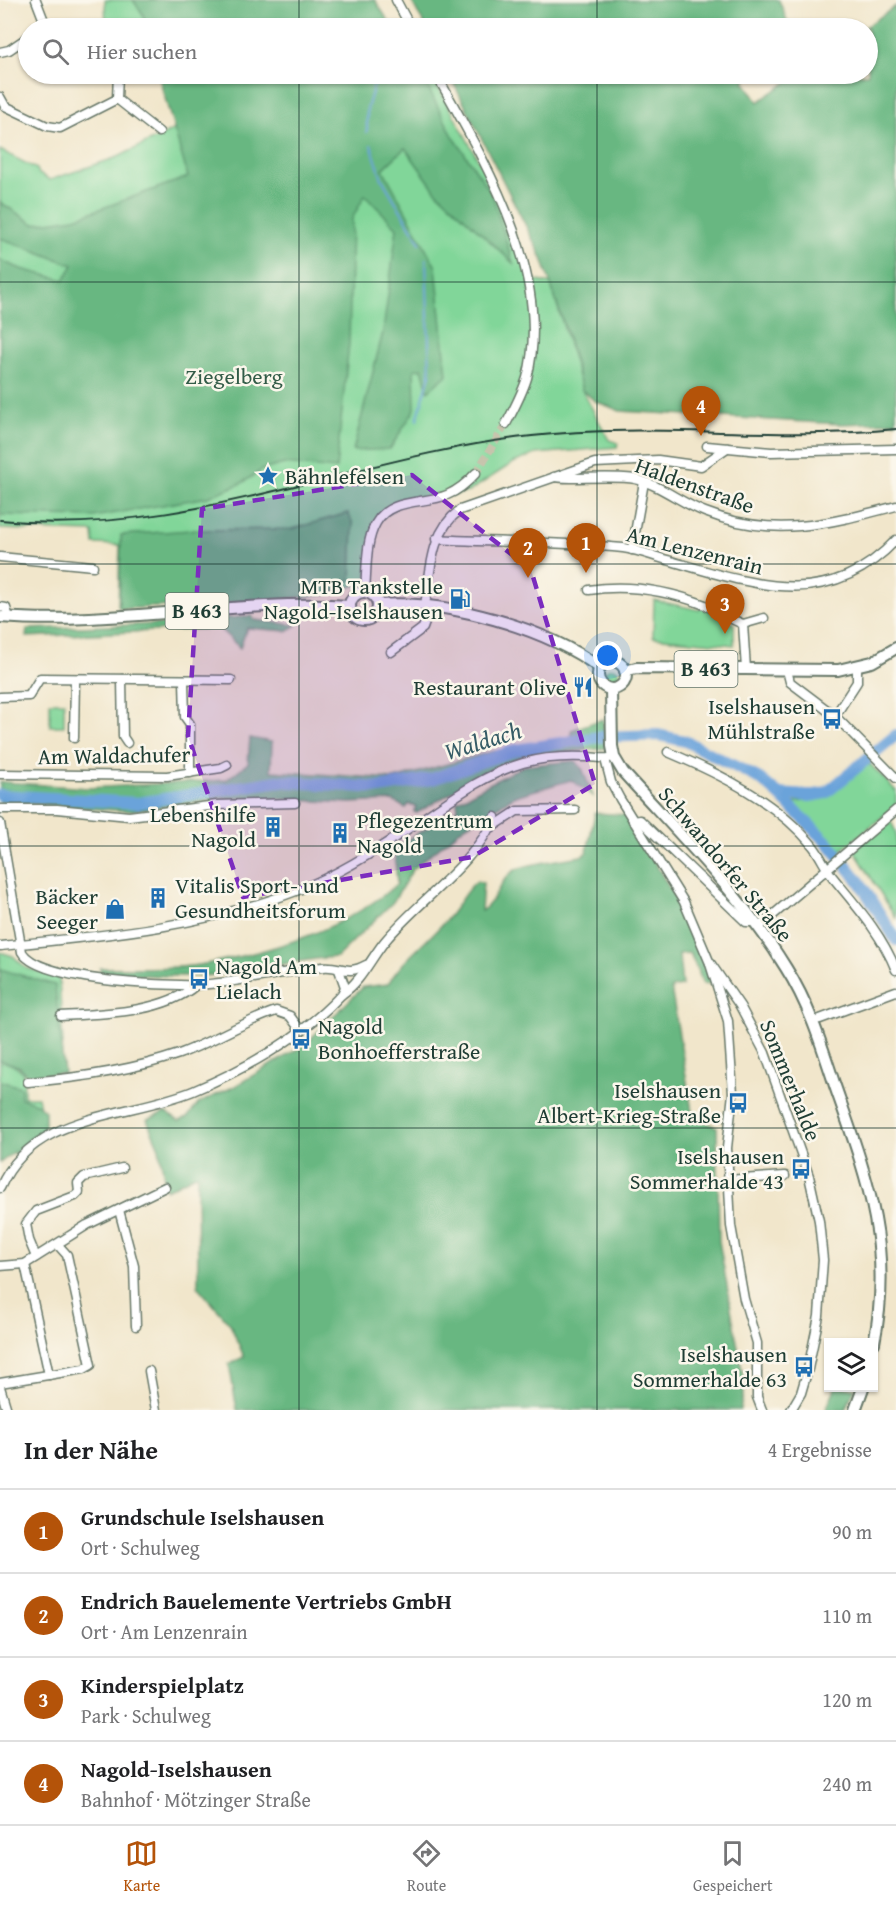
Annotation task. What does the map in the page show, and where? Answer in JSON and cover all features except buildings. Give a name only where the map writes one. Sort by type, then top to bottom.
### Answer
[{"type":"main road","points":[[365,591],[373,594],[379,605],[377,614],[365,620],[353,615],[350,606],[353,597],[365,591]]},
{"type":"main road","name":"B 463","points":[[4,618],[111,618],[284,605],[350,606]]},
{"type":"main road","points":[[379,605],[428,606],[486,616],[567,650],[600,668]]},
{"type":"main road","name":"B 463","points":[[626,671],[636,668],[787,670],[857,668],[896,648]]},
{"type":"main road","points":[[615,661],[626,671],[623,684],[611,689],[600,681],[600,668],[606,662],[615,661]]},
{"type":"main road","name":"Schwandorfer Straße","points":[[611,689],[610,758],[756,924],[794,981],[813,1023],[862,1159],[877,1220],[879,1311],[874,1338]]},
{"type":"main road","points":[[855,1410],[862,1392]]},
{"type":"street","points":[[36,0],[43,18]]},
{"type":"street","points":[[396,0],[406,18]]},
{"type":"street","points":[[0,52],[9,50],[18,44]]},
{"type":"street","points":[[117,99],[118,84]]},
{"type":"street","points":[[441,84],[496,185],[527,278],[532,306],[532,347],[527,377],[506,424]]},
{"type":"street","points":[[0,97],[5,106],[47,126],[60,128],[117,99]]},
{"type":"street","points":[[117,99],[159,132]]},
{"type":"street","points":[[707,446],[771,452],[896,449]]},
{"type":"street","points":[[391,652],[423,628],[436,539],[448,519],[460,510],[554,476],[595,464],[658,460],[702,466],[727,448]]},
{"type":"street","points":[[365,591],[372,534],[376,522],[386,511],[400,505],[447,495],[466,483],[476,473]]},
{"type":"street","name":"Haldenstraße","points":[[554,476],[563,479],[614,476],[644,482],[705,512],[733,522],[761,528],[801,527],[853,518],[896,506]]},
{"type":"street","points":[[632,550],[644,482]]},
{"type":"street","name":"Am Lenzenrain","points":[[436,539],[632,550],[737,580],[778,588],[818,585],[840,578],[863,567],[887,550],[896,540]]},
{"type":"street","points":[[887,550],[896,553]]},
{"type":"street","points":[[0,557],[93,566]]},
{"type":"street","points":[[589,590],[618,586],[656,592],[703,605],[743,624],[764,618]]},
{"type":"street","points":[[0,607],[6,608],[4,618]]},
{"type":"street","points":[[743,624],[746,669]]},
{"type":"street","points":[[835,716],[857,682],[857,668]]},
{"type":"street","points":[[787,670],[790,682],[835,716],[896,778]]},
{"type":"street","points":[[0,697],[29,696],[40,678],[231,680]]},
{"type":"street","points":[[74,738],[75,679]]},
{"type":"street","points":[[122,679],[123,737],[127,742]]},
{"type":"street","points":[[184,680],[185,717],[190,724],[190,773]]},
{"type":"street","points":[[668,752],[722,775],[793,826],[830,865],[880,937],[896,970]]},
{"type":"street","points":[[0,946],[204,920],[241,910],[313,884],[352,864],[460,793],[505,770],[524,763],[561,757],[610,758]]},
{"type":"street","name":"Sommerhalde","points":[[610,758],[611,782],[684,902],[710,961],[740,1006],[765,1053],[804,1158],[819,1221],[823,1260],[819,1317],[808,1370],[801,1393],[791,1410]]},
{"type":"street","name":"Am Waldachufer","points":[[0,774],[104,777],[190,773],[227,765]]},
{"type":"street","points":[[0,809],[57,809],[129,816],[217,805],[295,803]]},
{"type":"street","points":[[490,828],[517,811],[575,810]]},
{"type":"street","points":[[633,821],[640,820],[746,922],[756,924],[895,812]]},
{"type":"street","points":[[1,1183],[14,1163],[29,1148],[58,1129],[147,1107],[194,1091],[264,1056],[301,1031],[354,984],[366,965],[404,920],[450,875],[490,828],[495,817]]},
{"type":"street","points":[[0,823],[1,844],[20,944],[22,952],[30,962],[60,973],[122,982],[196,985],[281,975],[327,966],[350,972],[366,965]]},
{"type":"street","points":[[710,961],[728,1021],[733,1093],[727,1180],[735,1259],[757,1343],[757,1397],[762,1410]]},
{"type":"street","points":[[339,970],[345,987],[342,994]]},
{"type":"street","points":[[62,1016],[135,1011],[189,992],[196,985]]},
{"type":"street","points":[[820,1019],[896,991]]},
{"type":"street","points":[[28,1082],[94,1076],[149,1062],[222,1036],[276,1011],[290,1016],[301,1031]]},
{"type":"street","points":[[36,1257],[26,1224],[36,1211],[75,1196],[79,1192],[78,1183],[84,1177],[122,1168]]},
{"type":"street","points":[[727,1180],[785,1176]]},
{"type":"street","points":[[0,1266],[25,1264],[87,1225],[165,1187]]},
{"type":"street","points":[[119,1210],[134,1266],[136,1326]]},
{"type":"street","points":[[7,1410],[1,1390],[84,1369],[91,1365],[92,1361],[67,1255],[58,1245]]},
{"type":"street","points":[[25,1264],[49,1376]]},
{"type":"street","points":[[149,1371],[156,1410]]},
{"type":"highlighted area","points":[[412,475],[531,570],[595,784],[472,857],[243,897],[188,736],[202,509]]},
{"type":"green space","points":[[105,0],[133,0],[144,18],[106,18]]},
{"type":"green space","points":[[133,0],[375,0],[387,18],[144,18]]},
{"type":"green space","points":[[411,0],[779,0],[786,18],[421,18]]},
{"type":"green space","points":[[896,6],[896,422],[840,424],[620,411],[595,401],[582,390],[567,334],[542,258],[454,84],[746,84],[758,102],[784,84],[878,84],[878,18]]},
{"type":"green space","name":"Ziegelberg","points":[[161,84],[426,84],[453,136],[492,194],[513,263],[435,190],[405,148],[383,169],[436,267],[447,375],[428,391],[422,368],[414,370],[415,409],[390,449],[353,451],[383,332],[397,228],[365,195],[352,219],[349,343],[336,469],[284,464],[262,470],[242,483],[208,497],[93,517],[0,515],[0,260],[21,269],[64,280],[73,265],[0,238],[0,202],[34,224],[75,218],[188,177]]},
{"type":"green space","name":"Ziegelberg","points":[[167,84],[437,84],[496,192],[530,279],[551,284],[582,390],[609,440],[618,443],[617,447],[536,454],[513,463],[468,492],[400,505],[376,522],[366,582],[334,592],[325,586],[223,601],[118,606],[120,545],[94,544],[93,532],[0,529],[0,150],[37,169],[39,174],[50,180],[118,157],[175,129],[188,172]]},
{"type":"green space","points":[[348,513],[353,524],[351,580],[329,594],[268,601],[119,609],[121,535],[191,530],[292,529]]},
{"type":"green space","points":[[654,600],[699,610],[703,605],[734,624],[734,645],[653,637]]},
{"type":"green space","points":[[252,616],[254,620],[297,625],[287,631],[247,628],[240,648],[219,628],[26,637],[27,629],[158,624]]},
{"type":"green space","points":[[612,668],[620,676],[612,684],[604,676]]},
{"type":"green space","points":[[50,702],[64,702],[64,726],[50,726]]},
{"type":"green space","points":[[603,719],[607,748],[520,757],[481,775],[417,813],[414,812],[416,807],[409,804],[406,808],[393,801],[349,803],[228,798],[130,811],[0,802],[0,782],[88,788],[226,780],[248,763],[250,738],[272,742],[271,771],[394,779],[490,752],[572,736],[571,730]]},
{"type":"green space","points":[[575,761],[582,768],[593,796],[571,780],[515,796],[465,826],[413,869],[393,902],[337,957],[215,975],[101,974],[100,968],[170,967],[210,963],[259,952],[309,936],[355,914],[397,884],[394,848],[458,809],[457,801],[523,766]]},
{"type":"green space","points":[[869,763],[896,791],[896,806],[840,851],[789,803],[827,798]]},
{"type":"green space","points":[[595,813],[627,815],[676,899],[713,983],[703,984],[690,953],[679,954],[682,986],[671,988],[693,1117],[717,1127],[719,1241],[745,1387],[740,1410],[237,1410],[229,1364],[244,1357],[230,1324],[198,1287],[197,1174],[166,1190],[159,1148],[147,1120],[165,1112],[179,1121],[187,1118],[199,1103],[235,1086],[303,1046],[363,987],[388,984],[402,965],[443,923],[477,881],[483,883],[481,911],[506,878],[517,869],[581,856],[587,852]]},
{"type":"green space","points":[[890,820],[896,832],[896,918],[854,850]]},
{"type":"green space","points":[[0,952],[13,956],[26,968],[59,977],[63,1045],[26,1051],[0,1040]]},
{"type":"green space","points":[[0,969],[55,985],[64,1073],[26,1075],[20,1067],[0,1060]]},
{"type":"green space","points":[[0,1060],[15,1066],[22,1072],[24,1097],[38,1097],[44,1130],[16,1154],[0,1146]]},
{"type":"green space","points":[[0,1081],[21,1087],[21,1098],[36,1103],[45,1111],[45,1127],[0,1163]]},
{"type":"green space","points":[[833,1392],[853,1392],[845,1410],[826,1410]]},
{"type":"waterway","points":[[367,132],[367,109],[374,84]]},
{"type":"waterway","points":[[371,145],[382,179],[420,243]]},
{"type":"waterway","points":[[417,420],[430,375],[426,259]]},
{"type":"waterway","name":"Waldach","points":[[0,795],[138,803],[278,781],[379,788],[432,779],[515,750],[600,737],[658,735],[685,741],[760,779],[778,794],[830,845],[859,881],[896,940]]},
{"type":"waterway","points":[[778,794],[810,796],[826,793],[896,735]]},
{"type":"tunnel","points":[[476,473],[506,424]]},
{"type":"railway","points":[[0,520],[69,523],[136,518],[268,493],[465,446],[532,436],[623,431],[805,433],[896,429]]},
{"type":"place","name":"Nagold-Iselshausen","points":[[701,436]]},
{"type":"place","name":"Bähnlefelsen","points":[[268,476]]},
{"type":"place","name":"Grundschule Iselshausen","points":[[586,573]]},
{"type":"place","name":"Endrich Bauelemente Vertriebs GmbH","points":[[528,578]]},
{"type":"place","name":"MTB Tankstelle Nagold-Iselshausen","points":[[460,599]]},
{"type":"place","name":"Kinderspielplatz","points":[[725,634]]},
{"type":"place","name":"Restaurant Olive","points":[[583,687]]},
{"type":"place","name":"Iselshausen Mühlstraße","points":[[832,719]]},
{"type":"place","name":"Lebenshilfe Nagold","points":[[273,827]]},
{"type":"place","name":"Pflegezentrum Nagold","points":[[340,833]]},
{"type":"place","name":"Vitalis Sport- und Gesundheitsforum","points":[[158,898]]},
{"type":"place","name":"Bäcker Seeger","points":[[115,909]]},
{"type":"place","name":"Nagold Am Lielach","points":[[199,979]]},
{"type":"place","name":"Nagold Bonhoefferstraße","points":[[301,1039]]},
{"type":"place","name":"Iselshausen Albert-Krieg-Straße","points":[[738,1103]]},
{"type":"place","name":"Iselshausen Sommerhalde 43","points":[[801,1169]]},
{"type":"place","name":"Iselshausen Sommerhalde 63","points":[[804,1367]]}]
